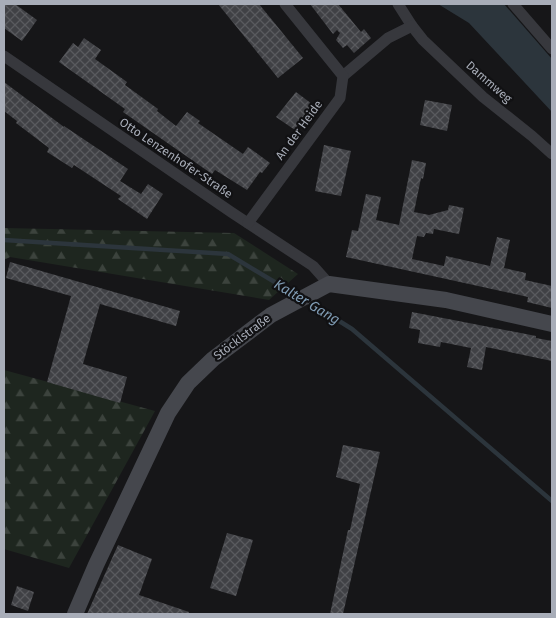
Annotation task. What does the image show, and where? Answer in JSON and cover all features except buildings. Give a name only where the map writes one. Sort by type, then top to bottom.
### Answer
[{"type":"street","points":[[285,4],[343,76],[388,38],[412,26]]},
{"type":"street","name":"Dammweg","points":[[398,4],[423,40],[483,97],[552,154]]},
{"type":"street","points":[[514,4],[552,49]]},
{"type":"street","name":"Otto Lenzenhofer-Straße","points":[[4,56],[313,266],[329,284]]},
{"type":"street","name":"An der Heide","points":[[248,223],[340,98],[343,76]]},
{"type":"street","points":[[329,284],[446,300],[552,324]]},
{"type":"street","name":"Stöcklstraße","points":[[75,614],[96,565],[168,413],[188,383],[213,359],[271,315],[329,284]]},
{"type":"green space","points":[[4,228],[234,233],[298,274],[269,300],[10,257],[4,260]]},
{"type":"green space","points":[[4,370],[155,411],[69,568],[4,549]]},
{"type":"shaded area","points":[[438,4],[504,4],[552,59],[552,112],[469,23]]},
{"type":"waterway","name":"Kalter Gang","points":[[4,240],[228,254],[298,296]]},
{"type":"waterway","name":"Kalter Gang","points":[[307,301],[352,329],[552,501]]}]
